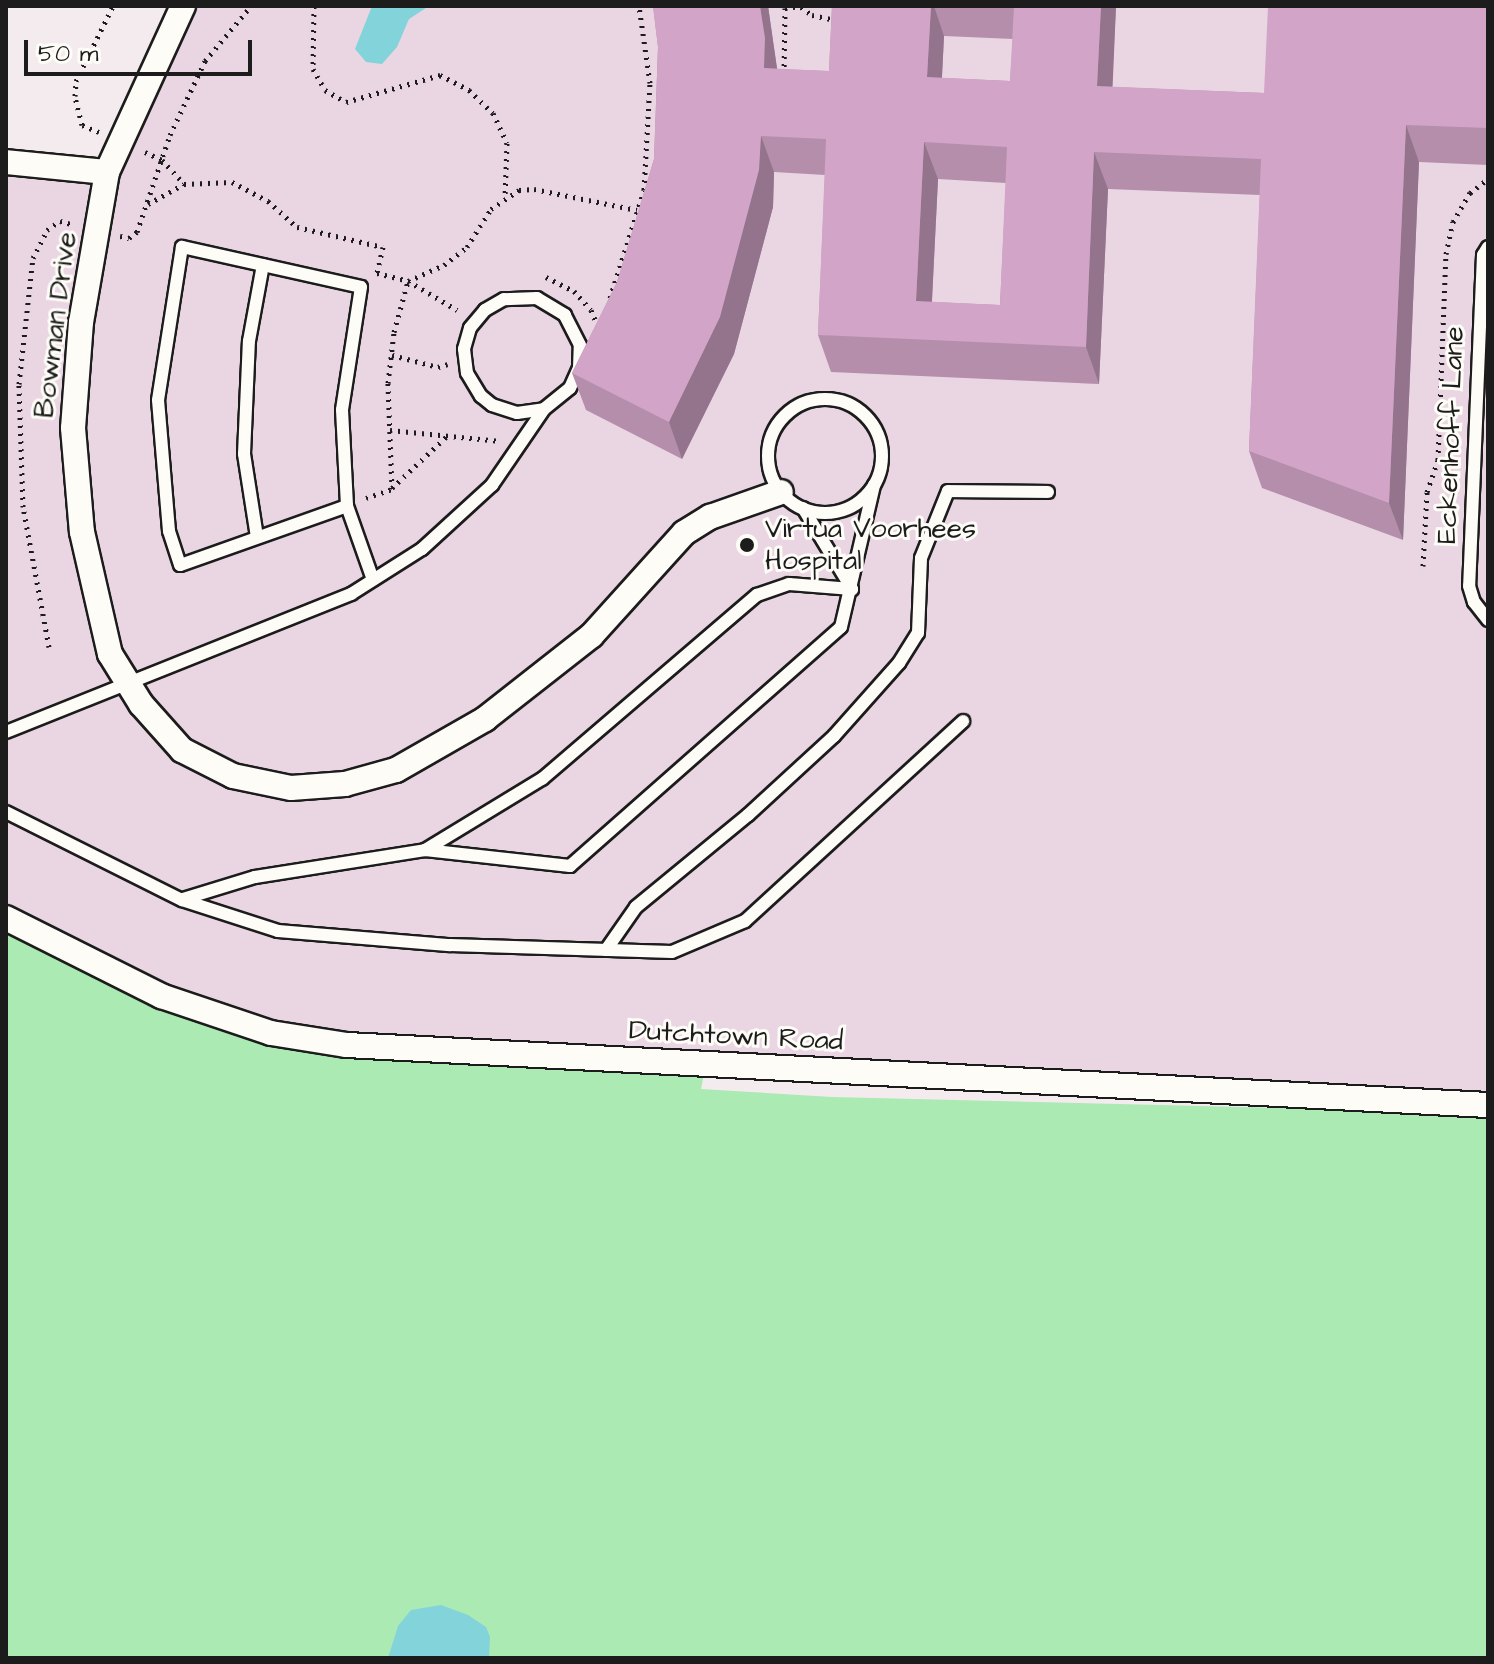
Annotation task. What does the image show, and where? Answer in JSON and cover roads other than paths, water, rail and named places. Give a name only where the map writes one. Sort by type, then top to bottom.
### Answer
[{"type":"street","name":"Bowman Drive","points":[[183,6],[107,172],[81,322],[73,428],[82,532],[110,654],[141,704],[182,750],[233,776],[291,788],[345,784],[396,770],[485,719],[591,636],[684,533],[710,517],[781,492]]},
{"type":"street","points":[[6,162],[107,172]]},
{"type":"street","name":"Dutchtown Road","points":[[6,918],[161,996],[271,1033],[347,1045],[1488,1105]]},
{"type":"lane","points":[[347,506],[180,565],[169,531],[158,400],[182,247],[361,287],[342,410],[347,506],[373,580]]},
{"type":"lane","name":"Eckenhoff Lane","points":[[1488,247],[1483,255],[1469,586],[1474,602],[1488,620]]},
{"type":"lane","points":[[257,537],[244,454],[249,341],[263,265]]},
{"type":"lane","points":[[6,732],[351,594],[422,549],[492,485],[544,409],[570,388],[579,368],[576,335],[557,308],[526,296],[494,304],[470,328],[464,360],[473,386],[492,405],[517,413],[544,409]]},
{"type":"lane","points":[[182,900],[255,877],[425,850],[570,866],[841,627],[882,458],[881,445],[870,420],[848,404],[821,399],[795,408],[776,427],[771,440],[770,467],[781,492],[803,508],[816,512],[843,510],[855,504],[874,485]]},
{"type":"lane","points":[[606,950],[636,907],[748,815],[834,736],[899,663],[918,633],[921,558],[948,491],[1048,492]]},
{"type":"lane","points":[[803,508],[852,589]]},
{"type":"lane","points":[[425,850],[542,779],[757,595],[789,584],[852,589]]},
{"type":"lane","points":[[6,812],[182,900],[278,931],[450,945],[672,952],[745,921],[963,721]]},
{"type":"water","points":[[372,6],[429,6],[409,19],[397,47],[382,64],[366,62],[355,49]]},
{"type":"water","points":[[441,1605],[468,1615],[486,1627],[490,1637],[489,1658],[388,1658],[398,1626],[411,1610]]},
{"type":"place","name":"Virtua Voorhees Hospital","points":[[747,545]]}]
